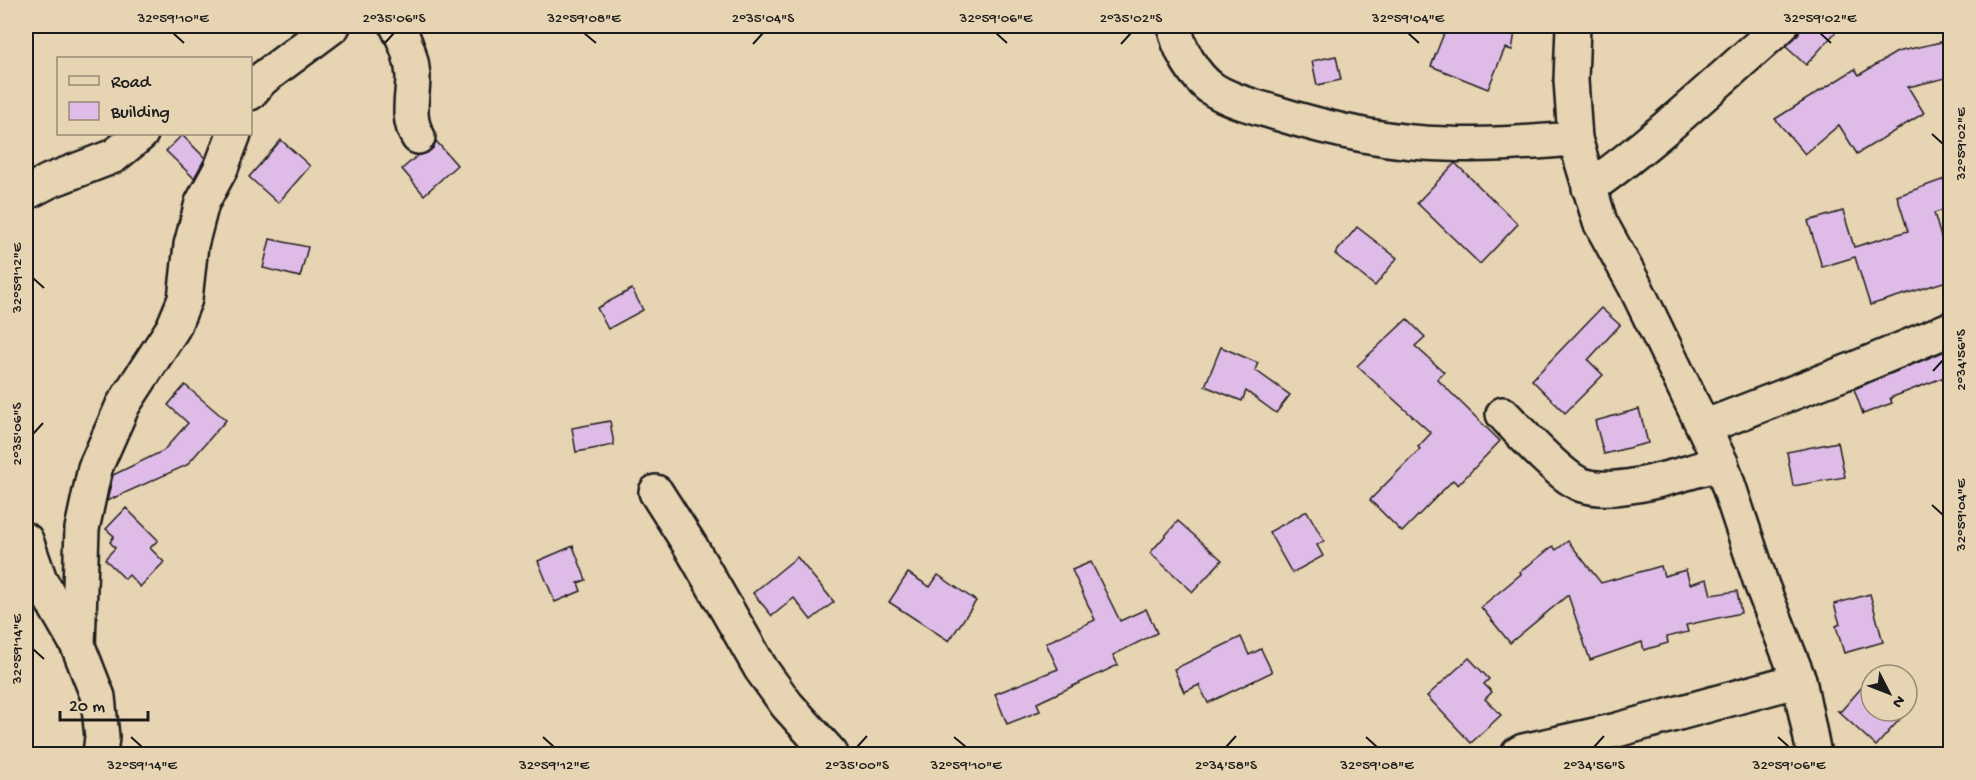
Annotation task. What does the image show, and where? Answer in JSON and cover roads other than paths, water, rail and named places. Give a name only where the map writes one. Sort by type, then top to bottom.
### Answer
[{"type":"street","points":[[252,91],[262,79],[333,26]]},
{"type":"street","points":[[397,26],[409,55],[413,74],[410,119],[412,128],[418,137]]},
{"type":"street","points":[[1175,26],[1176,37],[1190,65],[1212,89],[1235,101],[1295,119],[1361,136],[1447,144],[1575,139]]},
{"type":"street","points":[[1573,26],[1571,80],[1575,139],[1600,222],[1635,286],[1721,463],[1762,586],[1799,681],[1814,754]]},
{"type":"street","points":[[1589,188],[1623,164],[1781,26]]},
{"type":"street","points":[[26,193],[114,156],[140,135]]},
{"type":"street","points":[[78,646],[82,529],[95,468],[123,405],[173,328],[185,299],[191,245],[202,203],[221,168],[234,135]]},
{"type":"street","points":[[1704,427],[1852,370],[1950,329]]},
{"type":"street","points":[[1503,414],[1554,465],[1580,484],[1603,489],[1660,480],[1721,463]]},
{"type":"street","points":[[656,492],[691,547],[761,669],[787,705],[831,754]]},
{"type":"street","points":[[26,540],[40,580],[78,646],[98,697],[102,737],[100,754]]},
{"type":"street","points":[[1518,754],[1799,681]]}]
